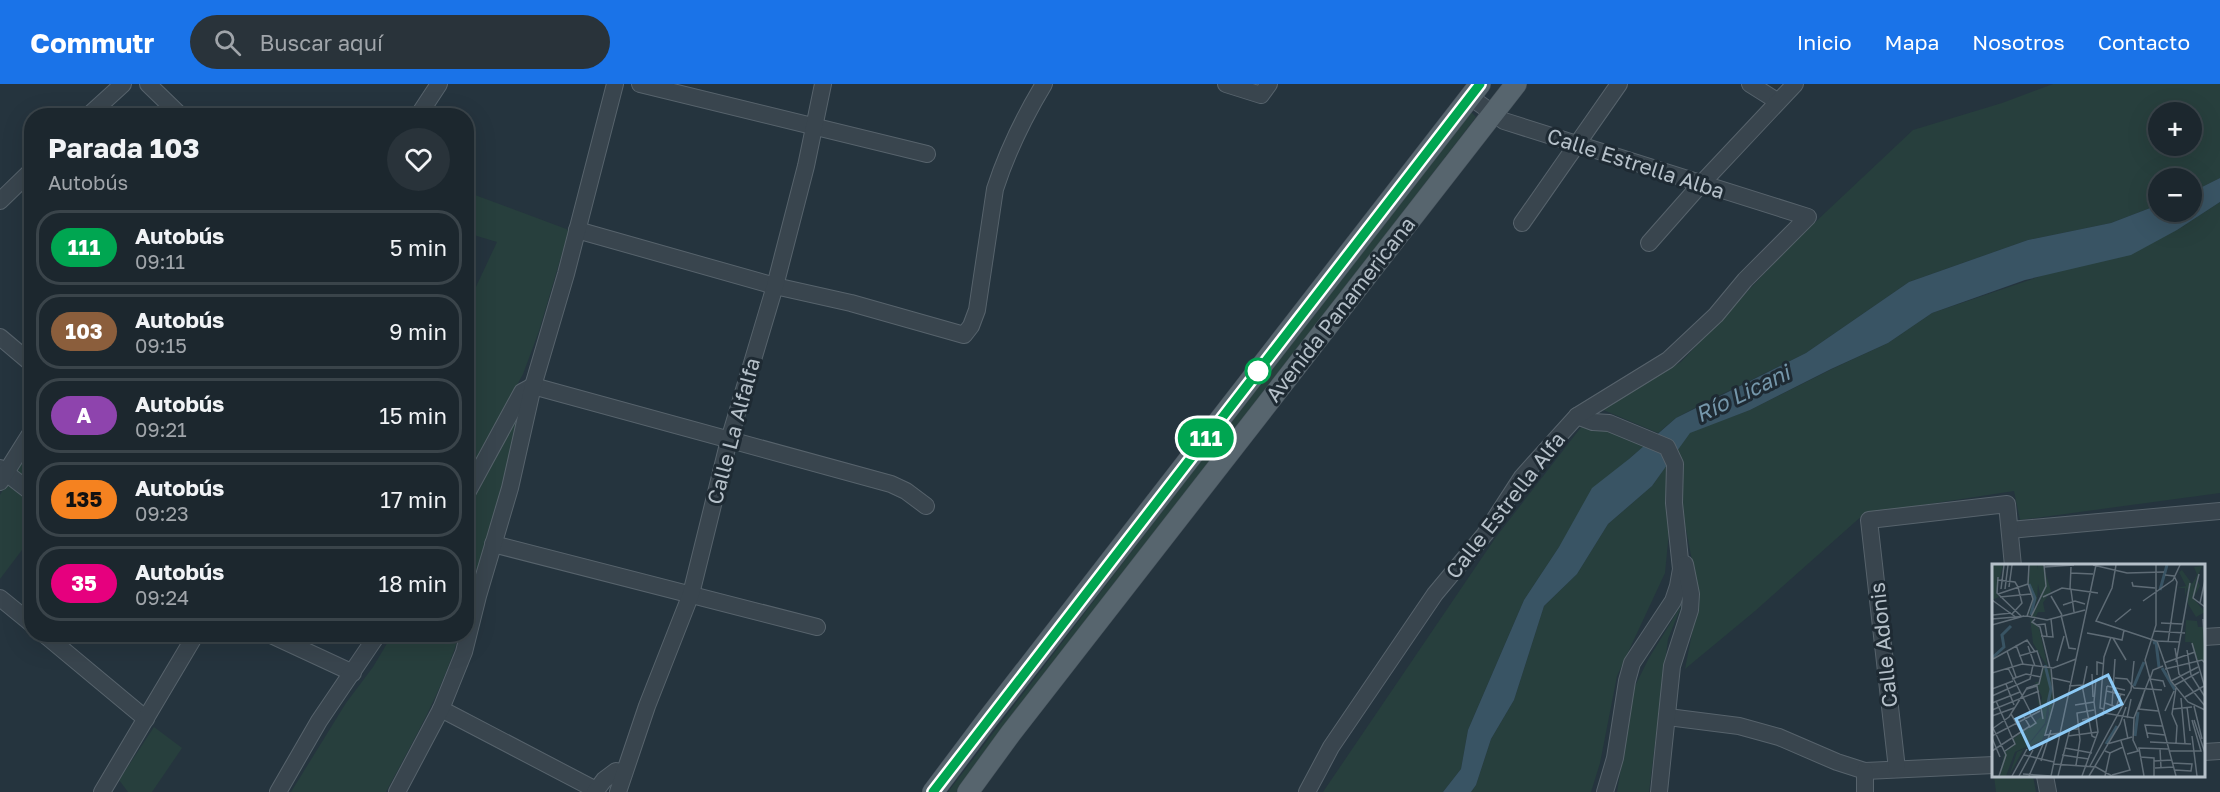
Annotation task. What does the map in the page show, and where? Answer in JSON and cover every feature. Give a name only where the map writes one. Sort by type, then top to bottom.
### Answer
[{"type":"main road","name":"Avenida Panamericana","points":[[968,792],[1011,733],[1516,84]]},
{"type":"main road","name":"Avenida Panamericana","points":[[933,792],[1475,90]]},
{"type":"street","points":[[97,108],[123,84]]},
{"type":"street","points":[[148,84],[173,108]]},
{"type":"street","points":[[423,108],[439,84]]},
{"type":"street","points":[[474,615],[510,488],[533,386],[566,274],[615,84]]},
{"type":"street","points":[[640,84],[927,154]]},
{"type":"street","name":"Calle La Alfalfa","points":[[618,792],[647,706],[691,594],[729,440],[775,286],[806,166],[823,84]]},
{"type":"street","points":[[577,230],[775,286],[851,303],[964,335],[971,326],[977,310],[995,189],[1001,169],[1028,111],[1044,84]]},
{"type":"street","points":[[1226,84],[1261,95],[1269,84]]},
{"type":"street","points":[[1522,224],[1619,84]]},
{"type":"street","points":[[1750,84],[1777,101]]},
{"type":"street","points":[[1649,243],[1701,183],[1795,84]]},
{"type":"street","name":"Calle Estrella Alba","points":[[1475,90],[1493,114],[1504,121],[1808,217]]},
{"type":"street","points":[[0,201],[24,178]]},
{"type":"street","name":"Calle Estrella Alfa","points":[[1307,792],[1331,747],[1435,594],[1485,534],[1522,477],[1577,416],[1668,360],[1716,315],[1745,279],[1808,217]]},
{"type":"street","points":[[0,337],[24,357]]},
{"type":"street","points":[[474,480],[522,392],[533,386],[891,484],[906,491],[926,506]]},
{"type":"street","points":[[1577,416],[1593,422],[1609,423],[1667,447],[1675,464],[1674,503],[1681,570],[1678,586],[1673,601],[1632,663],[1615,758],[1605,792]]},
{"type":"street","points":[[24,442],[2,474],[24,488]]},
{"type":"street","name":"Calle Adonis","points":[[1897,769],[1869,520],[2007,504],[2010,530]]},
{"type":"street","points":[[2013,564],[2010,530],[2220,511]]},
{"type":"street","points":[[1659,792],[1672,666],[1691,602],[1689,578],[1678,540]]},
{"type":"street","points":[[493,544],[817,627]]},
{"type":"street","points":[[0,598],[24,618]]},
{"type":"street","points":[[2205,637],[2220,636]]},
{"type":"street","points":[[54,642],[146,719]]},
{"type":"street","points":[[104,791],[191,642]]},
{"type":"street","points":[[286,642],[353,673]]},
{"type":"street","points":[[278,792],[319,721],[373,642]]},
{"type":"street","points":[[397,792],[441,709],[467,642]]},
{"type":"street","points":[[441,709],[596,791],[604,780],[616,771],[624,773]]},
{"type":"street","points":[[1668,717],[1739,726],[1779,737],[1837,762],[1865,771],[1992,765]]},
{"type":"street","points":[[1865,771],[1865,792]]},
{"type":"street","points":[[2045,777],[2048,792]]},
{"type":"green space","points":[[2053,84],[2220,84],[2220,178],[2202,187],[2202,168],[2148,168],[2148,209],[2111,223],[2028,240],[1909,282],[1806,353],[1676,418],[1658,433],[1601,409],[1681,362],[1792,244],[1913,130],[2002,103]]},
{"type":"green space","points":[[1469,110],[1476,117],[957,792],[948,792]]},
{"type":"green space","points":[[475,195],[569,230],[539,331],[523,374],[474,464],[474,291],[497,242],[474,235]]},
{"type":"green space","points":[[2220,202],[2220,493],[2020,520],[2014,491],[1864,514],[1755,611],[1685,669],[1699,598],[1686,529],[1669,531],[1665,573],[1617,676],[1600,763],[1591,792],[1471,792],[1476,785],[1491,739],[1514,700],[1544,606],[1577,574],[1608,524],[1652,486],[1690,432],[1750,410],[1888,343],[1932,313],[2177,230],[2189,222],[2202,222],[2202,214]]},
{"type":"green space","points":[[522,404],[474,586],[474,491]]},
{"type":"green space","points":[[1582,426],[1603,429],[1644,446],[1629,459],[1559,547],[1524,600],[1468,730],[1461,769],[1443,792],[1323,792],[1496,537]]},
{"type":"green space","points":[[24,455],[24,476],[15,469]]},
{"type":"green space","points":[[7,483],[24,497],[24,547],[0,579],[0,495]]},
{"type":"green space","points":[[1682,604],[1668,639],[1649,792],[1617,792],[1634,688],[1649,658]]},
{"type":"green space","points":[[388,642],[457,642],[445,676],[386,792],[291,792],[346,703],[373,667]]},
{"type":"green space","points":[[154,727],[182,748],[152,792],[128,792],[119,780]]},
{"type":"green space","points":[[1994,777],[2033,777],[2036,792],[1996,792]]},
{"type":"water","name":"Río Licani","points":[[2220,178],[2220,202],[2202,214],[2202,187]]},
{"type":"water","name":"Río Licani","points":[[2148,209],[2148,222],[2189,222],[2131,255],[2025,280],[1932,313],[1888,343],[1750,410],[1690,433],[1652,486],[1608,524],[1577,574],[1544,606],[1514,700],[1491,739],[1476,785],[1471,792],[1443,792],[1461,769],[1468,730],[1524,600],[1559,547],[1592,488],[1676,418],[1806,353],[1909,282],[2028,240],[2111,223]]},
{"type":"bus line","name":"111","points":[[933,792],[1480,84]]}]
